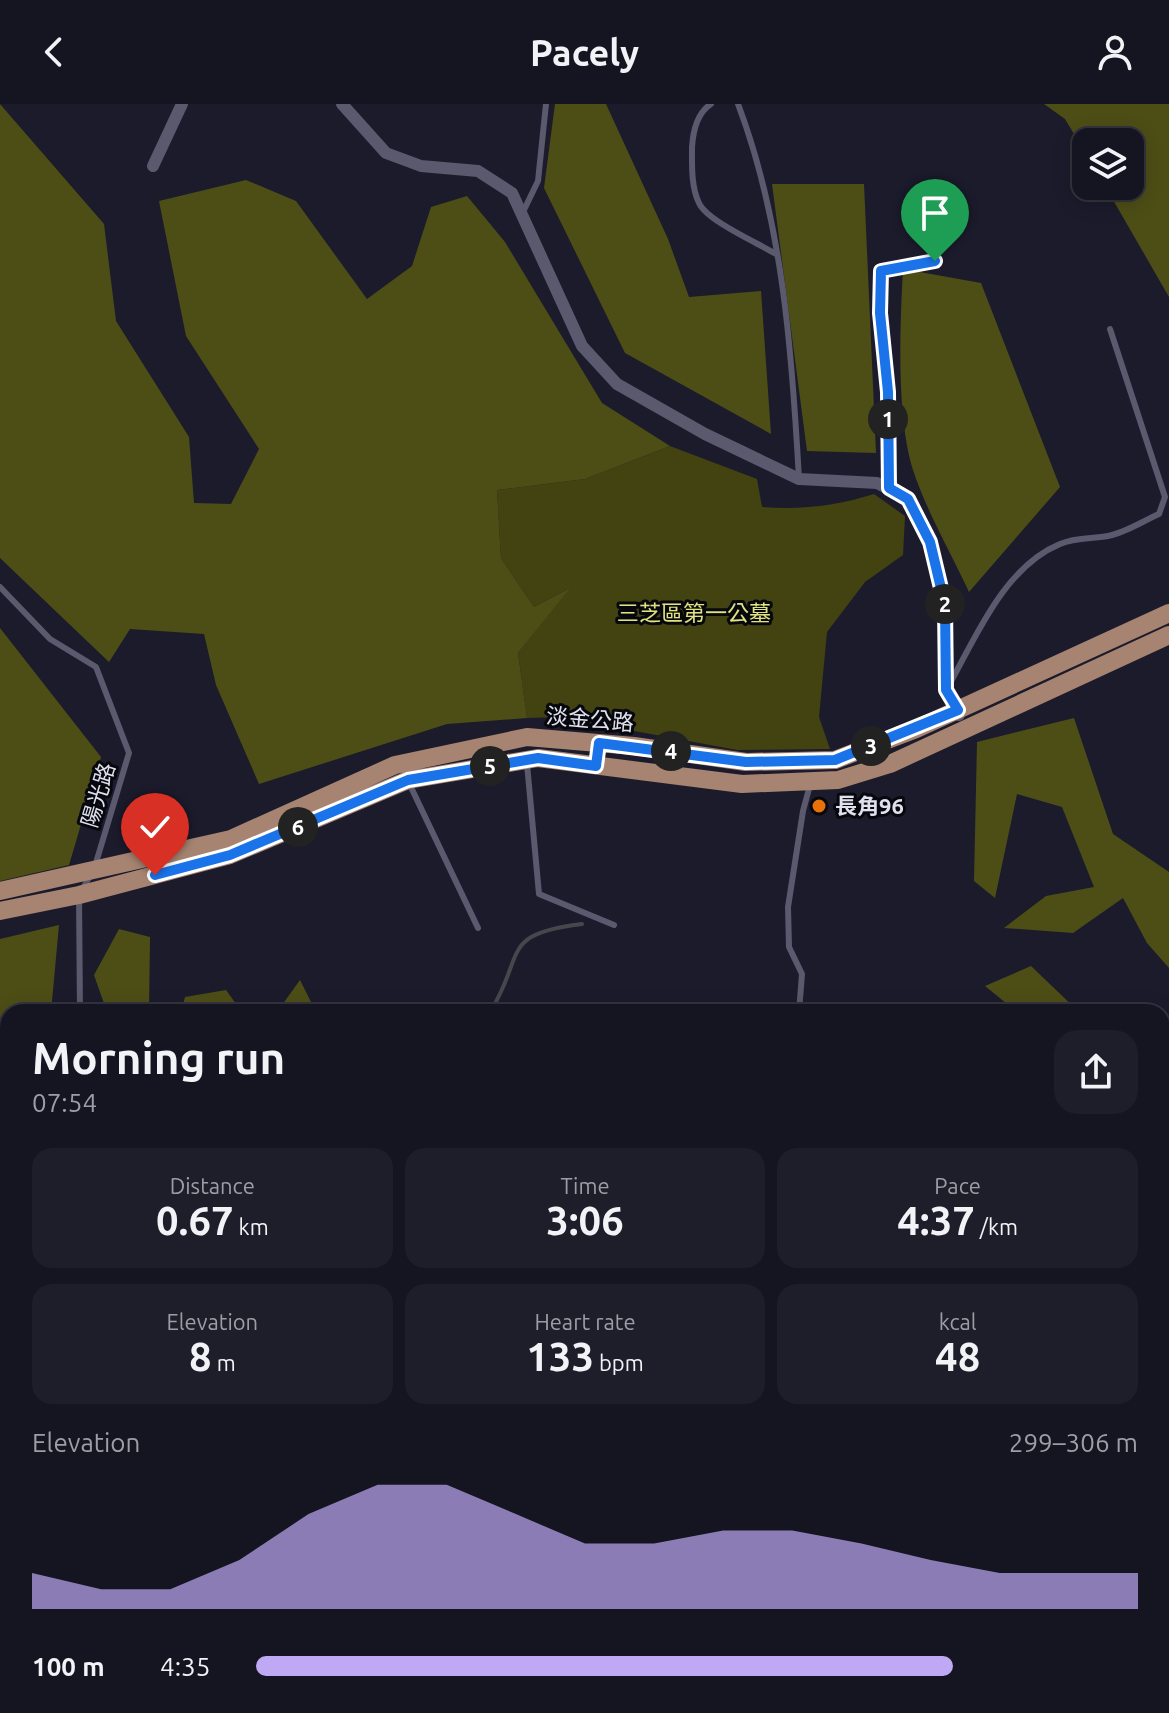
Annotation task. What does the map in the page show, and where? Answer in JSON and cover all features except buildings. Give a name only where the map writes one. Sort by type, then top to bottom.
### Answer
[{"type":"main road","name":"淡金公路","points":[[0,891],[231,839],[395,765],[527,737],[746,762],[835,760],[958,710],[1169,613]]},
{"type":"main road","name":"淡金公路","points":[[0,911],[79,895],[230,855],[408,780],[538,758],[742,784],[838,780],[861,775],[1169,635]]},
{"type":"main road","points":[[596,766],[599,743]]},
{"type":"street","points":[[153,166],[182,104]]},
{"type":"street","points":[[342,104],[386,153],[421,166],[478,171],[512,193],[582,346],[617,384],[705,434],[799,479],[877,483],[908,499],[930,542],[945,605],[946,690],[958,710],[962,730]]},
{"type":"lane","points":[[522,214],[538,181],[546,104]]},
{"type":"lane","points":[[711,104],[705,108],[693,131],[691,172],[699,205],[716,219],[776,254]]},
{"type":"lane","points":[[738,104],[747,129],[776,254],[792,343],[799,479]]},
{"type":"lane","points":[[889,488],[888,392],[880,313],[881,271],[935,261]]},
{"type":"lane","points":[[946,690],[974,639],[1024,565],[1059,544],[1087,536],[1108,536],[1159,514],[1165,497],[1110,329]]},
{"type":"lane","name":"陽光路","points":[[0,587],[50,639],[96,667],[129,753],[93,872],[79,895]]},
{"type":"lane","points":[[527,760],[539,894],[614,925]]},
{"type":"lane","points":[[408,780],[478,928]]},
{"type":"lane","points":[[800,1004],[802,974],[789,947],[788,907],[803,811],[811,781]]},
{"type":"lane","points":[[79,895],[80,1004]]},
{"type":"green space","name":"三芝區第一公墓","points":[[670,446],[757,479],[762,507],[819,506],[874,494],[905,516],[903,555],[865,582],[827,632],[819,717],[830,749],[737,750],[559,717],[527,718],[518,653],[568,589],[534,607],[501,558],[497,490],[585,479]]},
{"type":"shaded area","points":[[0,104],[104,224],[116,321],[189,437],[194,503],[231,504],[259,449],[186,336],[159,201],[246,180],[296,201],[367,299],[412,266],[431,207],[467,196],[505,242],[602,403],[670,446],[585,479],[497,490],[501,558],[534,607],[570,588],[518,653],[527,718],[447,724],[259,784],[216,685],[204,634],[130,629],[109,662],[0,558]]},
{"type":"shaded area","points":[[555,104],[606,104],[668,239],[689,297],[761,291],[771,434],[625,353],[544,188]]},
{"type":"shaded area","points":[[1044,104],[1169,104],[1169,297],[1113,200],[1144,200],[1144,128],[1072,128],[1072,131],[1065,119]]},
{"type":"shaded area","points":[[772,184],[864,184],[876,453],[807,451]]},
{"type":"shaded area","points":[[903,269],[981,283],[1060,487],[969,592],[925,500],[908,448],[900,371]]},
{"type":"shaded area","points":[[0,628],[101,757],[69,865],[0,881]]},
{"type":"shaded area","points":[[1074,718],[1113,834],[1169,872],[1169,968],[1147,943],[1123,898],[1073,933],[1004,928],[1046,896],[1094,887],[1062,807],[1017,794],[995,898],[974,881],[977,742]]},
{"type":"shaded area","points":[[59,925],[52,1004],[0,1004],[0,939]]},
{"type":"shaded area","points":[[119,929],[150,937],[149,1004],[104,1004],[94,975]]},
{"type":"shaded area","points":[[1031,966],[1071,1004],[1007,1004],[985,986]]},
{"type":"shaded area","points":[[300,980],[312,1004],[283,1004]]},
{"type":"shaded area","points":[[226,990],[236,1004],[183,1004],[185,997]]},
{"type":"waterway","points":[[494,1004],[525,941],[555,928],[582,924]]},
{"type":"place","name":"長角96","points":[[819,806]]},
{"type":"route","points":[[155,875],[230,855],[408,780],[538,758],[596,766],[599,743],[746,762],[835,760],[958,710],[946,690],[945,605],[930,542],[908,499],[889,488],[888,392],[880,313],[881,271],[935,261]]}]
